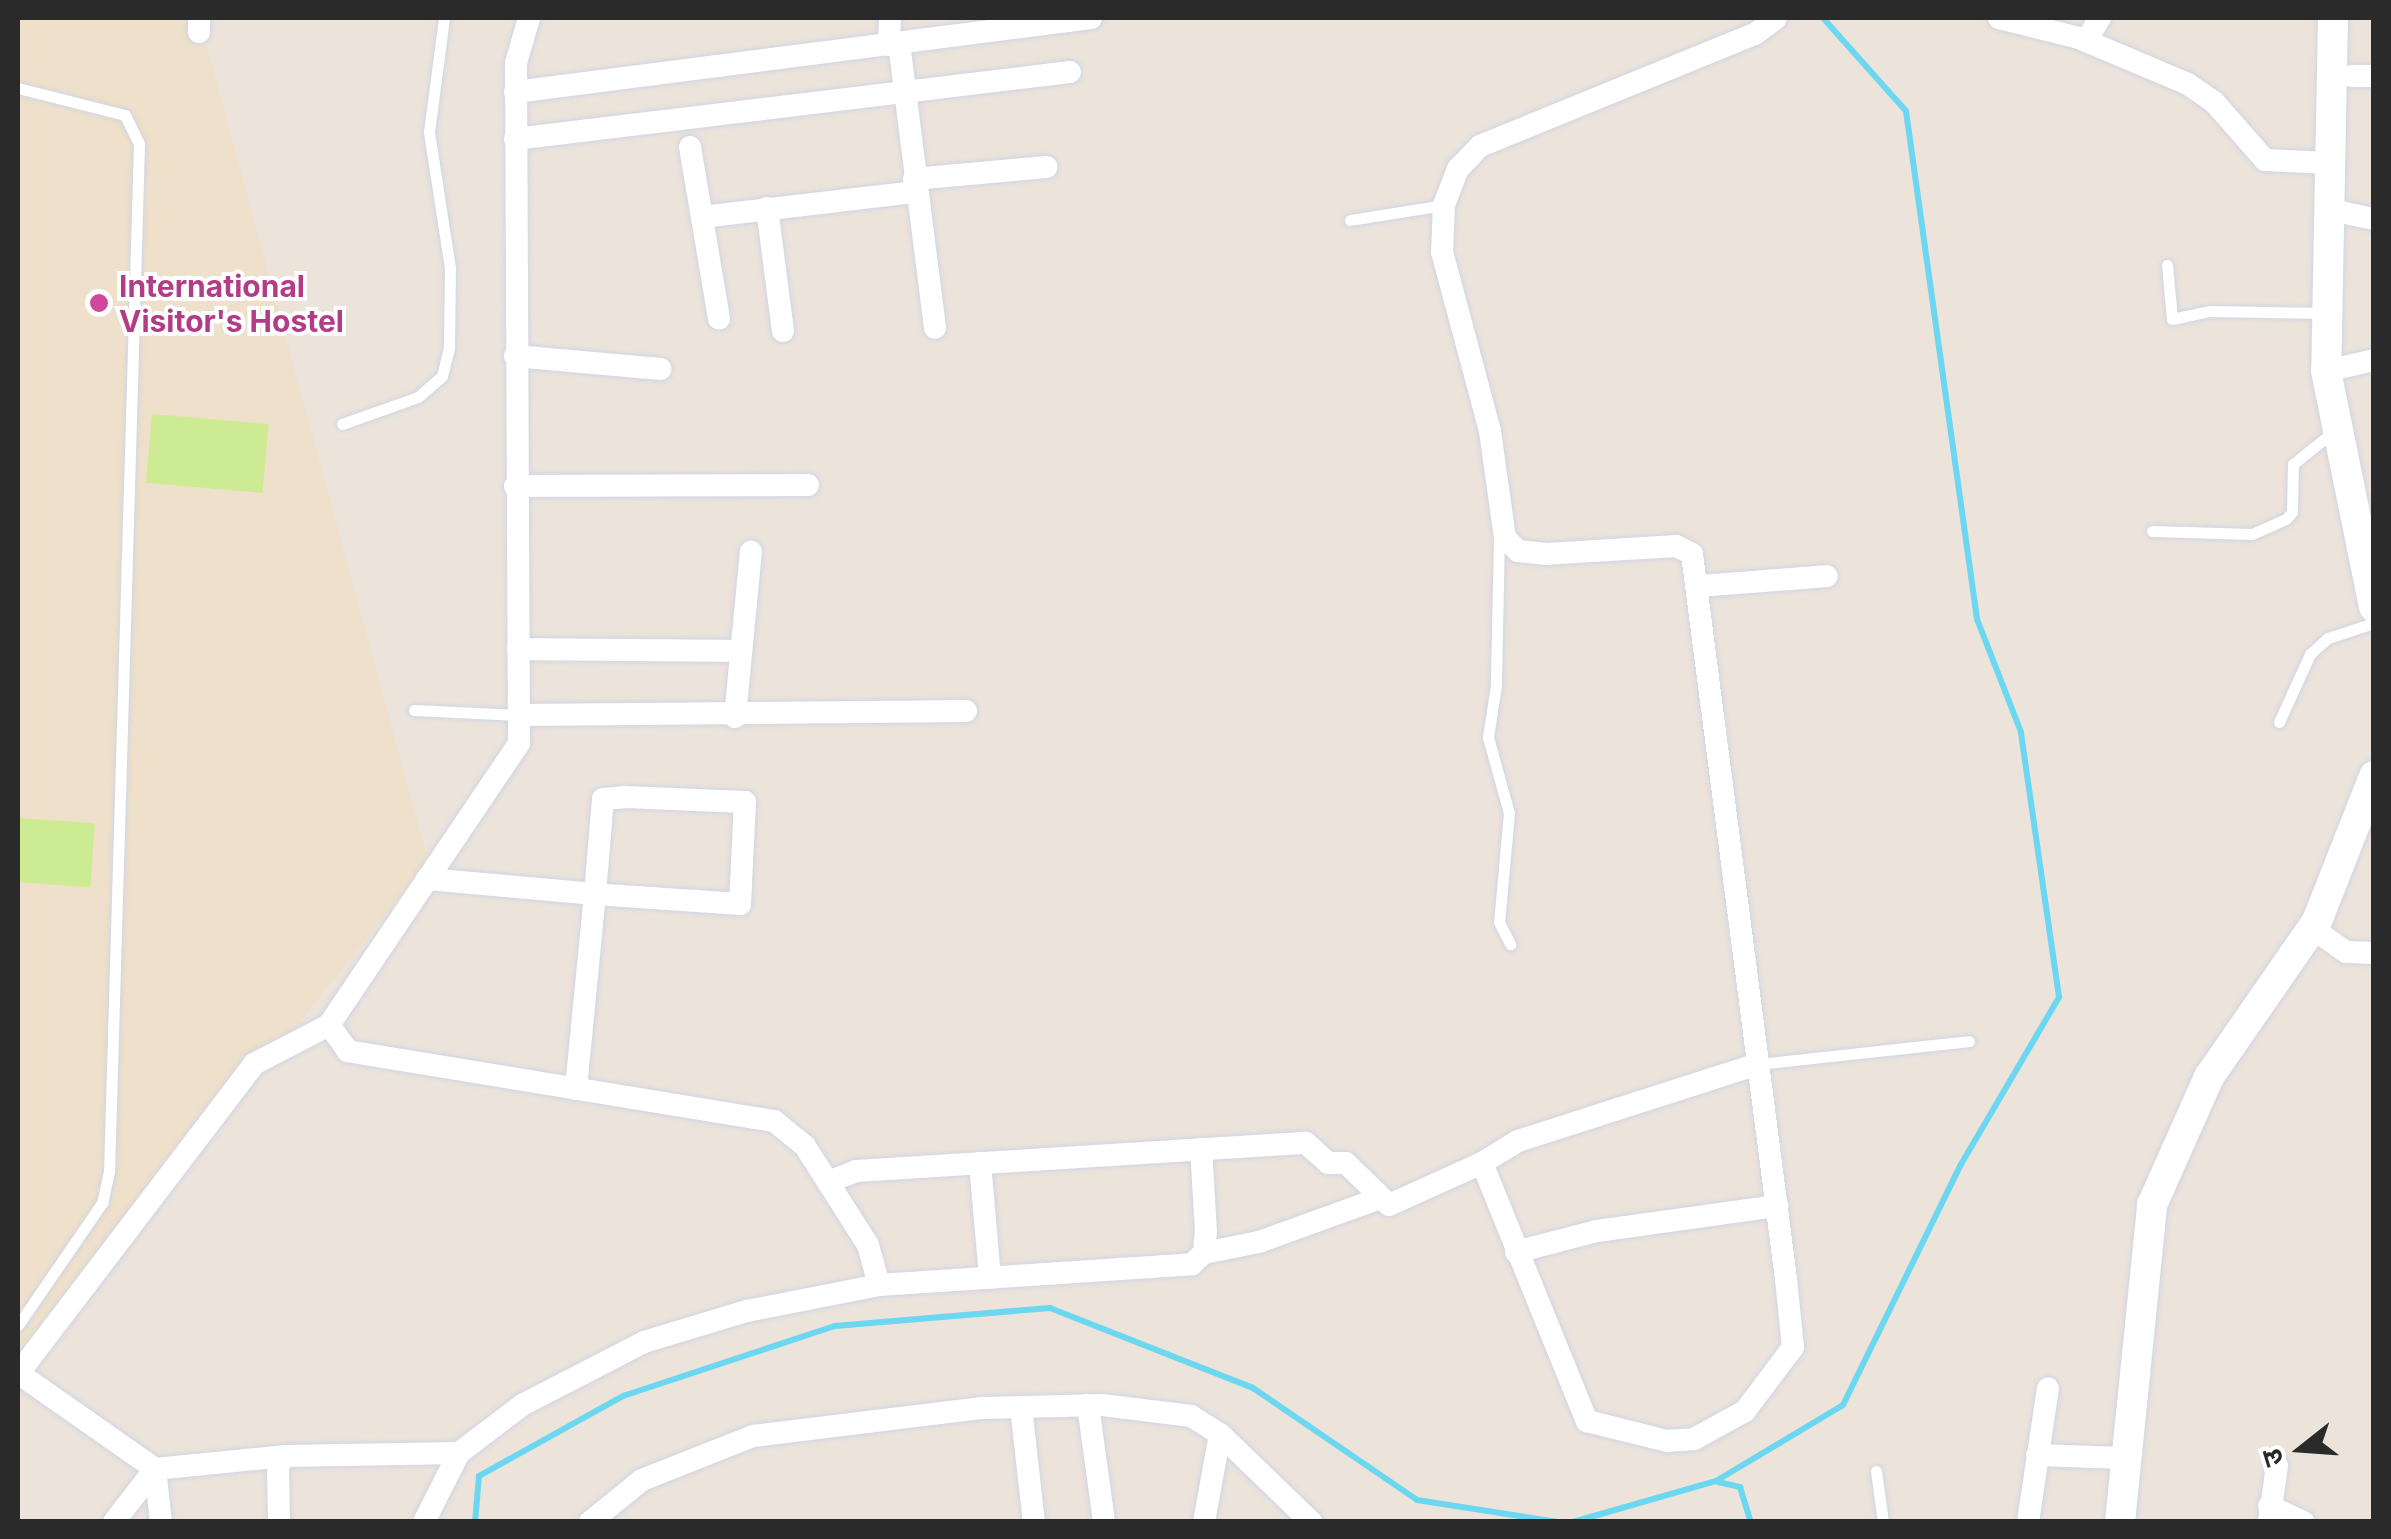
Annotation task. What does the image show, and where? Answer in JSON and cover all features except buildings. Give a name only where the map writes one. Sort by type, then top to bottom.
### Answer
[{"type":"street","points":[[459,1453],[286,1456],[155,1468],[18,1373],[254,1064],[328,1025],[518,743],[515,92],[516,62],[529,18]]},
{"type":"street","points":[[890,18],[904,89],[935,328]]},
{"type":"street","points":[[515,92],[1091,18]]},
{"type":"street","points":[[1482,1163],[1587,1421],[1667,1441],[1694,1439],[1745,1410],[1793,1347],[1700,586],[1692,554],[1676,546],[1547,554],[1518,551],[1499,526],[1490,431],[1442,252],[1444,205],[1458,169],[1480,146],[1754,34],[1776,18]]},
{"type":"street","points":[[1999,18],[2086,41],[2188,84],[2214,102],[2264,160],[2330,164]]},
{"type":"street","points":[[2086,41],[2100,18]]},
{"type":"street","points":[[2334,18],[2330,164],[2333,432],[2374,607]]},
{"type":"street","points":[[2350,18],[2363,76],[2333,211],[2323,314],[2373,538]]},
{"type":"street","points":[[515,139],[904,89],[1070,72]]},
{"type":"street","points":[[690,147],[718,319]]},
{"type":"street","points":[[702,217],[1046,167]]},
{"type":"street","points":[[768,208],[782,331]]},
{"type":"street","points":[[2333,211],[2374,219]]},
{"type":"street","points":[[515,356],[660,369]]},
{"type":"street","points":[[2333,371],[2374,360]]},
{"type":"street","points":[[515,486],[808,485]]},
{"type":"street","points":[[734,716],[752,552]]},
{"type":"street","points":[[1700,586],[1828,576]]},
{"type":"street","points":[[518,649],[741,651]]},
{"type":"street","points":[[518,715],[966,711]]},
{"type":"street","points":[[2120,1522],[2152,1205],[2209,1078],[2317,933],[2374,776]]},
{"type":"street","points":[[426,879],[595,894],[740,904],[744,802],[603,799],[595,894],[576,1089]]},
{"type":"street","points":[[2133,1522],[2165,1209],[2220,1084],[2317,933],[2374,818]]},
{"type":"street","points":[[2317,933],[2346,952],[2374,953]]},
{"type":"street","points":[[328,1025],[348,1051],[774,1121],[805,1146],[868,1245],[879,1285]]},
{"type":"street","points":[[424,1522],[459,1453],[522,1405],[644,1342],[746,1311],[879,1285],[1180,1266],[1204,1253],[1260,1242],[1378,1200],[1400,1202],[1534,1135],[1758,1064]]},
{"type":"street","points":[[828,1182],[856,1171],[1314,1143],[1328,1162],[1346,1163],[1378,1200]]},
{"type":"street","points":[[1201,1149],[1204,1253]]},
{"type":"street","points":[[980,1163],[990,1278]]},
{"type":"street","points":[[1516,1252],[1597,1231],[1777,1206]]},
{"type":"street","points":[[2028,1522],[2048,1388]]},
{"type":"street","points":[[1088,1405],[1104,1522]]},
{"type":"street","points":[[591,1521],[642,1480],[752,1436],[1020,1407],[1088,1405],[1156,1407],[1191,1416],[1220,1434],[1306,1520]]},
{"type":"street","points":[[1020,1407],[1034,1522]]},
{"type":"street","points":[[1204,1522],[1220,1434]]},
{"type":"street","points":[[2038,1455],[2124,1458]]},
{"type":"street","points":[[279,1522],[278,1465],[286,1456]]},
{"type":"street","points":[[2277,1466],[2269,1514],[2304,1522]]},
{"type":"street","points":[[114,1522],[155,1468]]},
{"type":"street","points":[[155,1468],[161,1522]]},
{"type":"lane","points":[[342,424],[418,398],[442,376],[449,348],[450,268],[429,99],[444,18]]},
{"type":"lane","points":[[18,88],[124,115],[136,126],[139,144],[110,1171],[102,1203],[18,1325]]},
{"type":"lane","points":[[1350,220],[1444,205]]},
{"type":"lane","points":[[2167,265],[2172,318],[2210,312],[2323,314]]},
{"type":"lane","points":[[2152,531],[2252,534],[2286,520],[2292,512],[2294,464],[2333,432]]},
{"type":"lane","points":[[1499,526],[1496,685],[1488,737],[1510,813],[1499,922],[1510,944]]},
{"type":"lane","points":[[2278,722],[2310,654],[2328,638],[2374,623]]},
{"type":"lane","points":[[414,710],[518,715]]},
{"type":"lane","points":[[1758,1064],[1969,1041]]},
{"type":"lane","points":[[1876,1471],[1884,1522]]},
{"type":"shaded area","points":[[18,18],[199,18],[428,861],[18,1376]]},
{"type":"green space","points":[[152,414],[269,424],[263,493],[146,483]]},
{"type":"green space","points":[[18,818],[95,823],[90,887],[18,882]]},
{"type":"waterway","points":[[1573,1522],[1716,1481],[1843,1405],[1960,1166],[2059,997],[2021,732],[1977,619],[1906,111],[1823,18]]},
{"type":"waterway","points":[[475,1522],[479,1476],[623,1396],[835,1326],[1050,1308],[1253,1388],[1417,1500],[1557,1522]]},
{"type":"waterway","points":[[1718,1482],[1740,1487],[1751,1522]]},
{"type":"place","name":"International Visitor's Hostel","points":[[99,303]]}]
